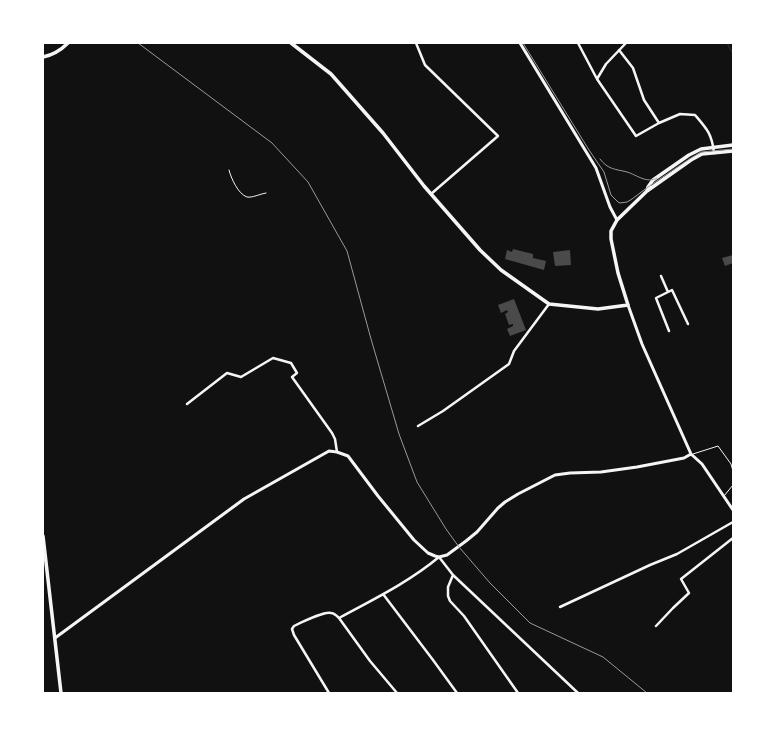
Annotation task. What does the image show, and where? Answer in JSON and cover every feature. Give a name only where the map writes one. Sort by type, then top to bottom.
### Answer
[{"type":"main road","points":[[43,57],[50,56],[68,43]]},
{"type":"main road","points":[[291,43],[331,74],[383,133],[424,186],[480,250],[495,265],[549,304],[598,309],[628,305],[618,273],[611,239],[611,231],[617,220],[647,191],[691,160],[702,154],[733,151]]},
{"type":"main road","points":[[647,191],[653,180],[689,155],[701,149],[733,145]]},
{"type":"main road","points":[[43,536],[61,693]]},
{"type":"street","points":[[416,43],[425,65],[498,136],[431,194]]},
{"type":"street","points":[[520,43],[596,168],[610,207],[617,220]]},
{"type":"street","points":[[578,43],[597,79],[636,136],[659,123],[680,114],[695,115],[707,128],[713,143],[714,153]]},
{"type":"street","points":[[597,79],[606,64],[626,43]]},
{"type":"street","points":[[619,50],[633,68],[644,100],[659,123]]},
{"type":"street","points":[[661,276],[668,292]]},
{"type":"street","points":[[669,331],[656,298],[672,290],[688,324]]},
{"type":"street","points":[[418,426],[443,411],[509,364],[514,351],[549,304]]},
{"type":"street","points":[[628,305],[642,344],[691,454],[702,464],[733,510]]},
{"type":"street","points":[[187,404],[227,373],[241,377],[273,358],[291,362],[297,373],[292,377],[332,433],[335,439],[337,452]]},
{"type":"street","points":[[55,638],[244,499],[329,451],[348,456],[414,540],[428,553],[439,557],[453,575],[578,693]]},
{"type":"street","points":[[339,618],[426,568],[439,557],[447,555],[477,532],[505,502],[555,475],[601,472],[637,467],[684,458],[691,454]]},
{"type":"street","points":[[560,607],[677,554],[733,522]]},
{"type":"street","points":[[656,626],[689,593],[681,578],[733,538]]},
{"type":"street","points":[[453,575],[448,588],[448,596],[450,600],[464,616],[518,693]]},
{"type":"street","points":[[383,594],[456,693]]},
{"type":"street","points":[[329,693],[294,635],[292,629],[294,626],[328,613],[331,613],[339,618],[370,661],[397,693]]},
{"type":"lane","points":[[229,170],[231,177],[242,194],[247,197],[251,197],[266,193]]},
{"type":"lane","points":[[691,454],[718,446],[731,464],[733,471]]},
{"type":"lane","points":[[724,496],[733,484]]},
{"type":"building","points":[[513,249],[533,254],[533,258],[546,261],[544,270],[505,259],[507,250],[512,252]]},
{"type":"building","points":[[570,250],[571,265],[555,266],[553,252]]},
{"type":"building","points":[[733,255],[733,263],[725,266],[722,258]]},
{"type":"building","points":[[514,299],[526,330],[510,336],[507,329],[513,326],[513,324],[509,325],[505,314],[508,312],[507,310],[501,313],[498,305]]},
{"type":"waterway","points":[[727,43],[733,54]]},
{"type":"tram line","points":[[523,43],[604,172],[611,195],[618,202],[627,202],[632,199],[701,152],[733,149]]},
{"type":"tram line","points":[[600,159],[603,163],[612,168],[627,172],[646,180],[653,180],[657,178]]},
{"type":"railway","points":[[138,43],[272,143],[308,182],[347,251],[399,434],[417,482],[459,547],[490,583],[530,623],[603,657],[647,693]]}]
